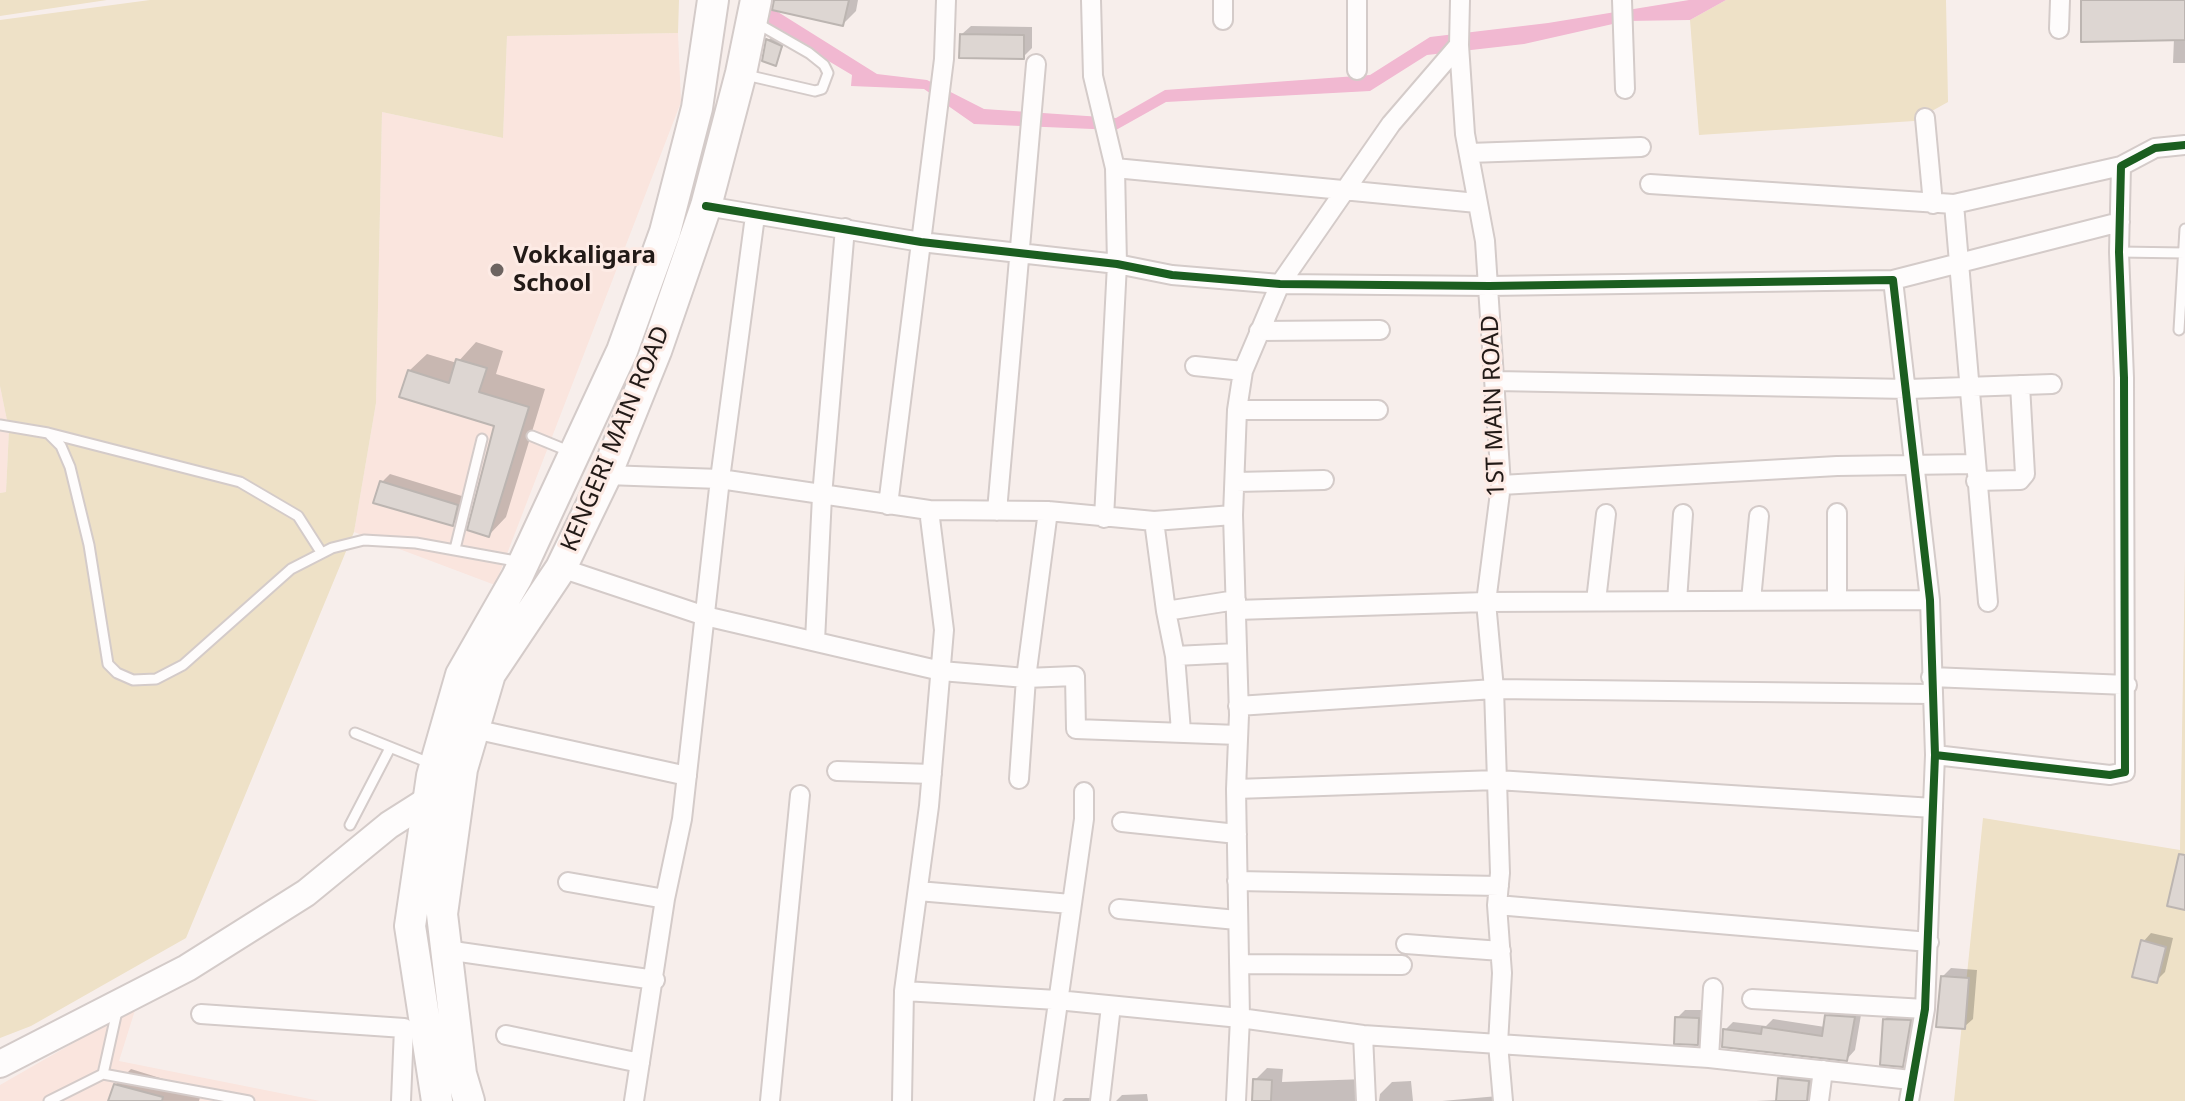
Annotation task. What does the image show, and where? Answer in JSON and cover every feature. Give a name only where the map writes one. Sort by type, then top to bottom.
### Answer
[{"type":"main road","name":"KENGERI MAIN ROAD","points":[[437,1101],[415,1025],[410,926],[435,766],[461,675],[523,563],[622,351],[665,232],[697,108],[713,0]]},
{"type":"main road","name":"KENGERI MAIN ROAD","points":[[469,1101],[461,1074],[442,914],[460,784],[474,729],[490,674],[561,568],[606,475],[656,351],[706,206],[754,10]]},
{"type":"street","points":[[888,505],[944,59],[946,0]]},
{"type":"street","points":[[1091,0],[1093,76],[1115,168],[1117,264],[1104,518]]},
{"type":"street","points":[[1223,0],[1223,20]]},
{"type":"street","points":[[1357,0],[1357,70]]},
{"type":"street","name":"1ST MAIN ROAD","points":[[1460,0],[1459,45],[1469,153],[1489,286],[1501,485],[1486,602],[1494,689],[1501,951],[1498,1044],[1503,1101]]},
{"type":"street","points":[[1622,0],[1625,89]]},
{"type":"street","points":[[2059,29],[2060,0]]},
{"type":"street","points":[[1236,1101],[1240,1018],[1233,515],[1237,410],[1243,371],[1280,284],[1391,124],[1459,45]]},
{"type":"street","points":[[997,511],[1036,64]]},
{"type":"street","points":[[1925,118],[1933,204]]},
{"type":"street","points":[[1650,184],[1954,204],[2121,166],[2155,148],[2185,145]]},
{"type":"street","points":[[1469,153],[1641,147]]},
{"type":"street","points":[[1935,755],[2118,775],[2125,772],[2127,685],[2119,252],[2121,166]]},
{"type":"street","points":[[1115,168],[1477,203]]},
{"type":"street","points":[[1954,204],[1988,602]]},
{"type":"street","points":[[706,206],[921,242],[1117,264],[1172,275],[1280,284],[1489,286],[1893,280],[2120,222]]},
{"type":"street","points":[[634,1101],[687,776],[720,479],[755,216]]},
{"type":"street","points":[[815,641],[822,496],[845,228]]},
{"type":"street","points":[[1893,280],[1930,600],[1935,755],[1925,1009],[1909,1101]]},
{"type":"street","points":[[1259,331],[1380,330]]},
{"type":"street","points":[[1195,366],[1243,371]]},
{"type":"street","points":[[1496,381],[1908,389],[2052,384]]},
{"type":"street","points":[[1501,485],[1916,465],[2020,480],[2025,474],[2020,385]]},
{"type":"street","points":[[1237,410],[1378,410]]},
{"type":"street","points":[[606,475],[720,479],[929,510],[1048,511],[1154,521],[1233,515]]},
{"type":"street","points":[[1236,482],[1324,480]]},
{"type":"street","points":[[902,1101],[904,991],[932,774],[944,630],[929,510]]},
{"type":"street","points":[[1019,779],[1026,678],[1048,511]]},
{"type":"street","points":[[1837,513],[1837,600]]},
{"type":"street","points":[[1596,601],[1606,514]]},
{"type":"street","points":[[1677,601],[1683,514]]},
{"type":"street","points":[[1751,600],[1759,516]]},
{"type":"street","points":[[1154,521],[1175,656],[1181,731]]},
{"type":"street","points":[[561,568],[705,616],[941,671],[1026,678],[1075,676],[1076,729],[1238,735]]},
{"type":"street","points":[[1166,611],[1236,605],[1930,600]]},
{"type":"street","points":[[1175,656],[1237,653]]},
{"type":"street","points":[[1238,706],[1494,689],[2127,685]]},
{"type":"street","points":[[474,729],[687,776]]},
{"type":"street","points":[[837,771],[932,774]]},
{"type":"street","points":[[1236,789],[1497,780],[1933,808]]},
{"type":"street","points":[[0,1064],[187,968],[306,893],[381,831],[429,797],[460,784]]},
{"type":"street","points":[[1044,1101],[1084,819],[1084,792]]},
{"type":"street","points":[[770,1101],[800,795]]},
{"type":"street","points":[[1122,822],[1237,834]]},
{"type":"street","points":[[381,831],[402,838],[421,853]]},
{"type":"street","points":[[1237,881],[1498,896],[1929,942]]},
{"type":"street","points":[[568,882],[665,899]]},
{"type":"street","points":[[918,891],[1071,904]]},
{"type":"street","points":[[1119,909],[1237,920]]},
{"type":"street","points":[[1406,944],[1501,951]]},
{"type":"street","points":[[446,950],[655,980]]},
{"type":"street","points":[[1239,964],[1402,965]]},
{"type":"street","points":[[1709,1058],[1713,988]]},
{"type":"street","points":[[904,991],[1057,1000],[1240,1018],[1363,1035],[1709,1058],[1911,1080]]},
{"type":"street","points":[[1752,999],[1925,1009]]},
{"type":"street","points":[[1100,1101],[1111,1006]]},
{"type":"street","points":[[201,1014],[415,1025],[401,1101]]},
{"type":"street","points":[[506,1035],[640,1063]]},
{"type":"street","points":[[1363,1035],[1366,1101]]},
{"type":"street","points":[[1819,1101],[1823,1070]]},
{"type":"lane","points":[[741,73],[815,91],[822,89],[828,73],[824,65],[754,10]]},
{"type":"lane","points":[[2179,330],[2185,229]]},
{"type":"lane","points":[[2119,252],[2184,253]]},
{"type":"lane","points":[[0,425],[48,433],[240,482],[298,516],[321,552]]},
{"type":"lane","points":[[48,433],[61,446],[70,467],[89,545],[108,664],[117,673],[133,680],[156,679],[183,665],[291,569],[321,552],[364,540],[455,549],[523,563]]},
{"type":"lane","points":[[532,436],[575,453]]},
{"type":"lane","points":[[455,549],[482,439]]},
{"type":"lane","points":[[355,733],[435,766]]},
{"type":"lane","points":[[350,825],[390,748]]},
{"type":"lane","points":[[103,1074],[118,1005]]},
{"type":"lane","points":[[49,1101],[103,1074],[249,1101]]},
{"type":"shaded area","points":[[0,0],[107,0],[0,16]]},
{"type":"shaded area","points":[[150,0],[679,0],[678,33],[507,36],[503,138],[382,112],[376,403],[354,532],[186,938],[31,1026],[0,1038],[0,493],[6,492],[9,430],[0,386],[0,20]]},
{"type":"shaded area","points":[[1689,0],[1726,0],[1690,20],[1626,21],[1524,44],[1427,55],[1370,91],[1166,102],[1116,130],[974,124],[924,89],[851,86],[852,75],[758,19],[762,2],[877,74],[927,80],[984,109],[1116,118],[1165,90],[1370,75],[1430,37],[1548,23]]},
{"type":"shaded area","points":[[1726,0],[1946,0],[1948,102],[1914,121],[1699,135],[1690,20]]},
{"type":"shaded area","name":"Vokkaligara School","points":[[678,33],[681,102],[495,585],[354,532],[376,403],[382,112],[503,138],[507,36]]},
{"type":"shaded area","points":[[0,386],[9,430],[6,492],[0,493]]},
{"type":"shaded area","points":[[2185,559],[2185,1101],[1954,1101],[1983,818],[2180,850]]},
{"type":"shaded area","points":[[136,1007],[119,1061],[320,1101],[0,1101],[0,1085]]},
{"type":"building","points":[[774,0],[849,0],[843,26],[772,10]]},
{"type":"building","points":[[2081,0],[2185,0],[2185,40],[2081,42]]},
{"type":"building","points":[[960,34],[1024,35],[1024,59],[959,58]]},
{"type":"building","points":[[766,39],[782,46],[776,66],[762,61]]},
{"type":"building","points":[[456,359],[487,368],[479,392],[529,407],[489,537],[467,530],[494,426],[399,397],[408,370],[449,383]]},
{"type":"building","points":[[380,481],[458,505],[453,526],[373,503]]},
{"type":"building","points":[[2179,854],[2185,855],[2185,910],[2167,906]]},
{"type":"building","points":[[2141,940],[2166,947],[2157,983],[2132,977]]},
{"type":"building","points":[[1941,976],[1969,978],[1965,1029],[1936,1027]]},
{"type":"building","points":[[1825,1015],[1855,1017],[1847,1061],[1722,1047],[1723,1029],[1761,1034],[1762,1027],[1822,1036]]},
{"type":"building","points":[[1675,1017],[1699,1018],[1698,1045],[1674,1044]]},
{"type":"building","points":[[1883,1019],[1911,1020],[1903,1067],[1880,1065]]},
{"type":"building","points":[[1778,1078],[1809,1081],[1807,1101],[1776,1101]]},
{"type":"building","points":[[1253,1079],[1272,1080],[1271,1101],[1252,1101]]},
{"type":"building","points":[[114,1084],[163,1097],[162,1101],[108,1101]]},
{"type":"cycle path","points":[[1909,1101],[1925,1009],[1935,755],[2110,775],[2125,772],[2124,378],[2119,252],[2121,166],[2155,148],[2185,145]]},
{"type":"cycle path","points":[[706,206],[921,242],[1117,264],[1172,275],[1280,284],[1489,286],[1893,280],[1930,600],[1935,755]]},
{"type":"place","name":"Vokkaligara School","points":[[497,270]]}]
